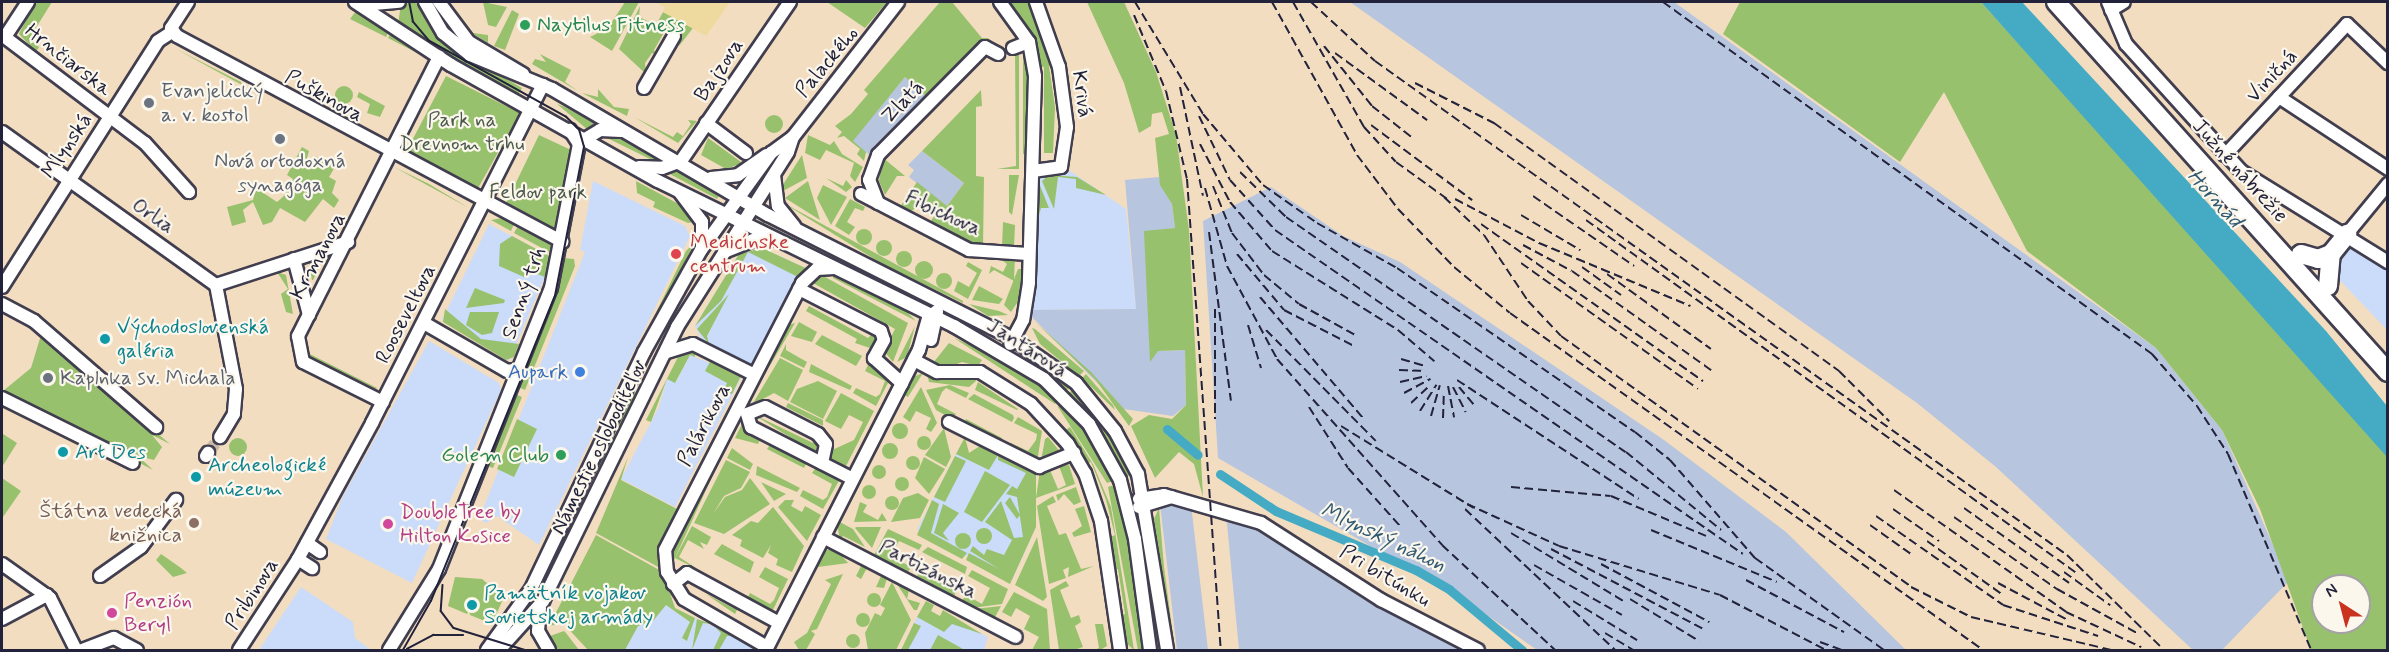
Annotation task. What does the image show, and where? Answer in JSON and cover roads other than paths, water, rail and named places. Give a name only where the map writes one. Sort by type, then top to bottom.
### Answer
[{"type":"highway","name":"Južné nábrežie","points":[[2056,2],[2388,372]]},
{"type":"highway","name":"Južné nábrežie","points":[[2073,2],[2388,353]]},
{"type":"highway","points":[[2301,254],[2318,259],[2331,254],[2347,234]]},
{"type":"highway","points":[[2328,286],[2331,254]]},
{"type":"street","points":[[3,36],[28,2]]},
{"type":"street","name":"Mlynská","points":[[2,287],[158,41],[173,33],[188,2]]},
{"type":"street","points":[[359,3],[399,2]]},
{"type":"street","points":[[425,2],[457,46],[543,85],[681,160],[727,190],[738,211],[734,234],[722,252]]},
{"type":"street","points":[[439,2],[469,42],[528,79]]},
{"type":"street","name":"Bajzova","points":[[681,160],[790,2]]},
{"type":"street","name":"Palackého","points":[[893,14],[898,2]]},
{"type":"street","name":"Palackého","points":[[738,211],[748,186],[771,153],[793,136],[893,14],[909,2]]},
{"type":"street","name":"Krivá","points":[[1000,2],[1029,42],[1035,76],[1027,301],[1013,339],[1005,353]]},
{"type":"street","name":"Krivá","points":[[1033,171],[1061,167],[1067,127],[1059,67],[1036,2]]},
{"type":"street","points":[[2124,2],[2109,6],[2126,44],[2225,155],[2258,183],[2347,234],[2388,262]]},
{"type":"street","points":[[359,3],[439,57],[567,128],[582,142],[638,167],[678,191],[738,211]]},
{"type":"street","name":"Viničná","points":[[2225,155],[2347,24],[2388,63]]},
{"type":"street","name":"Puškinova","points":[[173,33],[485,205],[562,242]]},
{"type":"street","name":"Hrnčiarska","points":[[3,36],[49,69],[164,160],[189,192]]},
{"type":"street","points":[[644,88],[675,36]]},
{"type":"street","points":[[1013,48],[1029,42]]},
{"type":"street","name":"Zlatá","points":[[878,203],[869,180],[878,155],[985,47],[996,55]]},
{"type":"street","name":"Krmanova","points":[[382,402],[302,361],[298,336],[392,155],[439,57]]},
{"type":"street","name":"Rooseveltova","points":[[298,559],[485,205],[534,110],[543,85]]},
{"type":"street","points":[[2279,97],[2388,169]]},
{"type":"street","points":[[706,123],[746,153]]},
{"type":"street","points":[[582,142],[602,129],[629,132]]},
{"type":"street","name":"Orlia","points":[[2,132],[216,285]]},
{"type":"street","name":"Palackého","points":[[738,211],[762,194],[774,176],[793,136]]},
{"type":"street","name":"Senný trh","points":[[519,369],[555,275],[582,142]]},
{"type":"street","points":[[709,177],[738,175],[771,153]]},
{"type":"street","points":[[638,167],[662,168],[681,160]]},
{"type":"street","points":[[774,176],[778,206],[799,231]]},
{"type":"street","points":[[2347,234],[2388,184]]},
{"type":"street","points":[[678,191],[702,222],[701,250]]},
{"type":"street","name":"Fibichova","points":[[861,194],[967,250],[1028,254]]},
{"type":"street","name":"Jantárová","points":[[738,211],[799,231],[1013,339],[1092,400],[1126,451],[1144,496],[1167,651]]},
{"type":"street","name":"Jantárová","points":[[738,211],[754,229],[935,314],[1005,353],[1078,411],[1109,457],[1128,505],[1150,651]]},
{"type":"street","name":"Námestie osloboditeľov","points":[[487,651],[531,589],[644,352],[701,250],[738,211]]},
{"type":"street","points":[[722,252],[753,240],[776,240]]},
{"type":"street","points":[[220,437],[234,414],[236,389],[216,285],[348,242]]},
{"type":"street","name":"Námestie osloboditeľov","points":[[504,648],[543,601],[667,352],[722,252]]},
{"type":"street","points":[[294,259],[309,315]]},
{"type":"street","name":"Palárikova","points":[[673,584],[667,572],[668,542],[753,374],[799,289],[817,269],[839,268]]},
{"type":"street","points":[[914,288],[935,314],[972,318]]},
{"type":"street","points":[[799,289],[881,331],[884,340],[874,358],[882,362],[902,383]]},
{"type":"street","points":[[907,302],[919,323],[915,359]]},
{"type":"street","points":[[2,304],[34,321],[156,427]]},
{"type":"street","points":[[931,340],[935,314]]},
{"type":"street","points":[[779,623],[687,573],[673,584],[688,602],[766,649],[915,359],[935,314]]},
{"type":"street","points":[[424,323],[507,371],[519,369]]},
{"type":"street","points":[[915,359],[931,340],[946,331],[967,333]]},
{"type":"street","points":[[667,352],[688,344],[704,349],[753,374]]},
{"type":"street","points":[[882,362],[915,359],[937,372],[980,372],[1031,404],[1074,453],[1100,518],[1120,651]]},
{"type":"street","points":[[390,650],[439,570],[519,369]]},
{"type":"street","points":[[2,398],[133,463]]},
{"type":"street","name":"Palárikova","points":[[822,463],[826,444],[818,434],[765,407],[747,414],[751,427],[822,463],[853,478]]},
{"type":"street","points":[[949,422],[1039,467],[1074,453]]},
{"type":"street","points":[[1128,505],[1144,496]]},
{"type":"street","name":"Pri bitúnku","points":[[1144,496],[1171,498],[1269,527],[1382,600],[1479,651]]},
{"type":"street","points":[[1128,505],[1146,509],[1171,498]]},
{"type":"street","points":[[100,576],[141,547],[176,500]]},
{"type":"street","name":"Partizánska","points":[[823,537],[1016,637]]},
{"type":"street","points":[[307,543],[320,552]]},
{"type":"street","points":[[298,559],[312,568]]},
{"type":"street","name":"Pribinova","points":[[238,651],[298,559]]},
{"type":"street","points":[[2,564],[47,595],[76,651]]},
{"type":"street","points":[[2,619],[47,595]]},
{"type":"street","points":[[543,601],[538,631],[549,651]]},
{"type":"street","points":[[504,648],[512,617]]},
{"type":"street","points":[[82,651],[114,638],[137,651]]},
{"type":"water","points":[[1981,2],[2022,2],[2326,331],[2387,406],[2387,457]]},
{"type":"waterway","name":"Mlynský náhon","points":[[1167,429],[1198,455]]},
{"type":"waterway","name":"Mlynský náhon","points":[[1220,474],[1276,511],[1416,570],[1450,590],[1522,650]]},
{"type":"tunnel","points":[[208,453],[220,437]]},
{"type":"tram line","points":[[403,650],[431,601],[555,296],[584,147],[579,130],[566,117],[429,41],[413,22],[409,2]]},
{"type":"tram line","points":[[443,585],[441,611],[454,628],[525,650]]},
{"type":"tram line","points":[[407,649],[433,635],[463,635]]},
{"type":"railway","points":[[1135,2],[1203,114],[1263,185],[1317,223],[1397,268],[1635,432],[1670,460],[1755,558],[1884,650]]},
{"type":"railway","points":[[1272,2],[1357,155],[1398,209],[1454,267],[1510,313],[1983,650]]},
{"type":"railway","points":[[1293,2],[1364,127],[1396,162],[1450,201]]},
{"type":"railway","points":[[1311,2],[1375,61],[2067,555],[2164,650]]},
{"type":"railway","points":[[1663,2],[2152,354],[2197,406],[2228,454],[2311,650]]},
{"type":"railway","points":[[1134,15],[1166,91],[1187,179],[1221,650]]},
{"type":"railway","points":[[1324,46],[1372,106],[1414,139]]},
{"type":"railway","points":[[1335,53],[1427,120]]},
{"type":"railway","points":[[1415,83],[1494,123],[1839,371],[1889,421]]},
{"type":"railway","points":[[1180,87],[1203,196]]},
{"type":"railway","points":[[1199,116],[1230,180],[1275,230],[1743,554]]},
{"type":"railway","points":[[1371,125],[1472,200]]},
{"type":"railway","points":[[1200,144],[1230,202],[1272,251],[1398,330],[1434,361]]},
{"type":"railway","points":[[1240,172],[1286,217],[1626,452],[1721,530]]},
{"type":"railway","points":[[1213,186],[1232,233],[1264,275],[1299,304],[1357,336]]},
{"type":"railway","points":[[1205,188],[1227,266],[1277,359],[1442,545],[1555,650]]},
{"type":"railway","points":[[1533,196],[1634,266]]},
{"type":"railway","points":[[1444,197],[1484,235],[1528,301],[1561,336],[1911,587],[1971,617],[2112,650]]},
{"type":"railway","points":[[1455,199],[1539,243],[1690,306]]},
{"type":"railway","points":[[1521,215],[1580,250]]},
{"type":"railway","points":[[1586,220],[2075,572]]},
{"type":"railway","points":[[1481,224],[1703,381]]},
{"type":"railway","points":[[1209,232],[1231,401]]},
{"type":"railway","points":[[1523,245],[1572,271],[1711,370]]},
{"type":"railway","points":[[1237,254],[1284,310],[1354,346]]},
{"type":"railway","points":[[1521,263],[1698,389]]},
{"type":"railway","points":[[1582,267],[1621,295]]},
{"type":"railway","points":[[1607,274],[1711,349]]},
{"type":"railway","points":[[1260,297],[1364,419]]},
{"type":"railway","points":[[1215,309],[1215,419]]},
{"type":"railway","points":[[1248,325],[1261,368]]},
{"type":"railway","points":[[1266,330],[1376,441]]},
{"type":"railway","points":[[1401,359],[1426,366]]},
{"type":"railway","points":[[1399,370],[1426,371]]},
{"type":"railway","points":[[1400,382],[1426,376]]},
{"type":"railway","points":[[1404,393],[1430,379]]},
{"type":"railway","points":[[1457,380],[1639,499]]},
{"type":"railway","points":[[1411,403],[1430,385]]},
{"type":"railway","points":[[1420,411],[1436,385]]},
{"type":"railway","points":[[1431,416],[1440,385]]},
{"type":"railway","points":[[1448,386],[1454,417]]},
{"type":"railway","points":[[1453,387],[1466,412]]},
{"type":"railway","points":[[1459,387],[1475,406]]},
{"type":"railway","points":[[1443,418],[1444,391]]},
{"type":"railway","points":[[1309,407],[1348,468],[1400,526]]},
{"type":"railway","points":[[1341,426],[1474,508]]},
{"type":"railway","points":[[1511,487],[1611,496],[1706,536]]},
{"type":"railway","points":[[1894,490],[2066,612],[2141,647]]},
{"type":"railway","points":[[1467,504],[1559,546],[1720,595],[1826,650]]},
{"type":"railway","points":[[1964,508],[2069,583]]},
{"type":"railway","points":[[1465,509],[1615,650]]},
{"type":"railway","points":[[1893,509],[1939,541]]},
{"type":"railway","points":[[1876,516],[2003,605],[2098,636]]},
{"type":"railway","points":[[1954,517],[2057,589],[2139,634]]},
{"type":"railway","points":[[1870,525],[1911,554]]},
{"type":"railway","points":[[1651,530],[1777,582]]},
{"type":"railway","points":[[1511,533],[1625,602]]},
{"type":"railway","points":[[1927,541],[2003,595]]},
{"type":"railway","points":[[1551,549],[1705,630]]},
{"type":"railway","points":[[1601,564],[1709,622]]},
{"type":"railway","points":[[1534,565],[1622,615]]},
{"type":"railway","points":[[2064,572],[2110,605]]},
{"type":"railway","points":[[1746,580],[1844,632]]},
{"type":"railway","points":[[1998,583],[2066,619]]},
{"type":"railway","points":[[1630,599],[1699,641]]},
{"type":"railway","points":[[1573,601],[1637,640]]},
{"type":"railway","points":[[1605,633],[1633,650]]},
{"type":"railway","points":[[1820,642],[1842,650]]},
{"type":"place","name":"Naytilus Fitness","points":[[525,25]]},
{"type":"place","name":"Evanjelický a. v. kostol","points":[[149,103]]},
{"type":"place","name":"Nová ortodoxná synagóga","points":[[280,139]]},
{"type":"place","name":"Medicínske centrum","points":[[676,254]]},
{"type":"place","name":"Východoslovenská galéria","points":[[105,339]]},
{"type":"place","name":"Aupark","points":[[580,372]]},
{"type":"place","name":"Kaplnka sv. Michala","points":[[48,378]]},
{"type":"place","name":"Art Des","points":[[63,452]]},
{"type":"place","name":"Golem Club","points":[[561,455]]},
{"type":"place","name":"Archeologické múzeum","points":[[196,477]]},
{"type":"place","name":"Štátna vedecká knižnica","points":[[194,523]]},
{"type":"place","name":"DoubleTree by Hilton Kosice","points":[[388,524]]},
{"type":"place","name":"Pamätník vojakov Sovietskej armády","points":[[472,605]]},
{"type":"place","name":"Penzión Beryl","points":[[112,613]]},
{"type":"park label","name":"Park na Drevnom trhu","points":[[462,132]]},
{"type":"park label","name":"Feldov park","points":[[538,192]]},
{"type":"water label","name":"Hornád","points":[[2214,199]]}]
